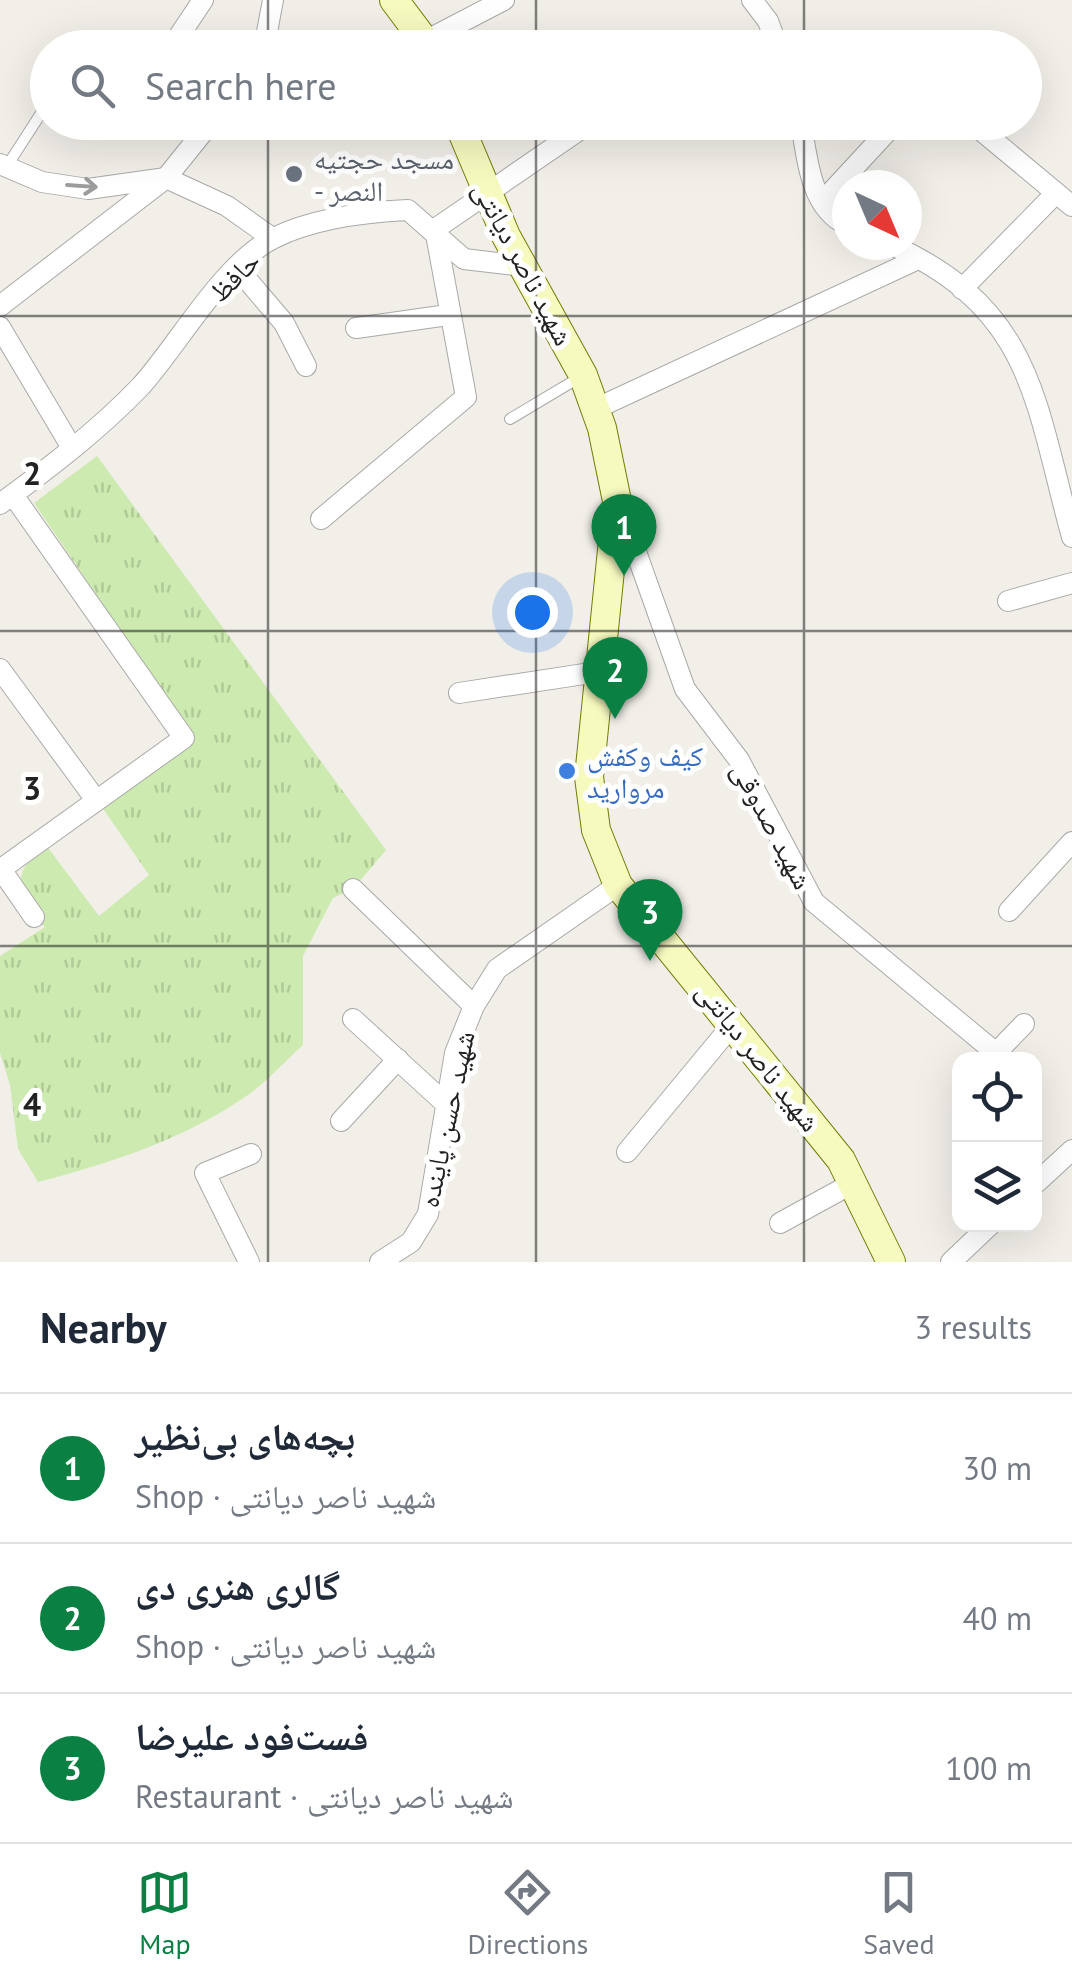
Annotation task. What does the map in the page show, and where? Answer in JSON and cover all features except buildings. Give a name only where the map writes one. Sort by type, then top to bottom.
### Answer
[{"type":"main road","points":[[394,0],[417,30]]},
{"type":"main road","name":"شهید ناصر دیانتی","points":[[465,140],[485,190],[584,375],[618,501],[589,777],[596,830],[618,885],[802,1108],[854,1183],[891,1262]]},
{"type":"street","points":[[183,30],[203,0]]},
{"type":"street","points":[[267,30],[273,0]]},
{"type":"street","points":[[752,0],[770,30]]},
{"type":"street","points":[[450,30],[495,2]]},
{"type":"street","points":[[0,306],[166,178],[197,140]]},
{"type":"street","points":[[320,520],[466,397],[434,229],[485,190],[563,140]]},
{"type":"street","points":[[804,140],[812,182],[832,216]]},
{"type":"street","points":[[823,201],[879,140]]},
{"type":"street","points":[[962,289],[1064,200],[992,140]]},
{"type":"street","points":[[3,166],[42,182],[88,189],[166,178],[228,206],[272,238]]},
{"type":"street","name":"حافظ","points":[[7,499],[72,448],[143,384],[191,320],[238,268],[272,238],[375,212],[408,210],[464,259],[524,266]]},
{"type":"street","points":[[595,409],[916,260]]},
{"type":"street","points":[[919,260],[962,289],[1000,323],[1032,383],[1072,537]]},
{"type":"street","points":[[238,268],[284,323],[306,366]]},
{"type":"street","points":[[356,328],[448,316]]},
{"type":"street","points":[[0,327],[72,448]]},
{"type":"street","points":[[7,499],[184,738],[0,868],[34,918]]},
{"type":"street","name":"شهید صدوقی","points":[[618,501],[685,689],[738,760],[814,902],[996,1053],[1024,1024]]},
{"type":"street","points":[[1008,600],[1072,583]]},
{"type":"street","points":[[0,669],[96,800]]},
{"type":"street","points":[[458,693],[598,672]]},
{"type":"street","points":[[1009,911],[1072,842]]},
{"type":"street","name":"شهید حسن پاینده","points":[[380,1262],[411,1242],[428,1214],[455,1053],[474,1006],[497,969],[618,885]]},
{"type":"street","points":[[354,889],[474,1006]]},
{"type":"street","points":[[353,1019],[446,1104]]},
{"type":"street","points":[[627,1152],[734,1024]]},
{"type":"street","points":[[341,1120],[398,1059]]},
{"type":"street","points":[[1042,1178],[1072,1150]]},
{"type":"street","points":[[250,1262],[205,1173],[251,1154]]},
{"type":"street","points":[[780,1223],[854,1183]]},
{"type":"street","points":[[950,1262],[982,1232]]},
{"type":"lane","points":[[3,166],[30,128]]},
{"type":"lane","points":[[510,420],[584,375]]},
{"type":"green space","points":[[97,456],[386,850],[353,889],[333,898],[303,956],[303,1045],[275,1072],[221,1112],[171,1138],[38,1182],[18,1149],[10,1085],[0,1053],[0,956],[45,927],[22,896],[22,874],[34,854],[46,845],[99,916],[149,875],[99,803],[193,737],[34,503]]},
{"type":"place","name":"مسجد حجتیه - النصر","points":[[294,174]]},
{"type":"place","name":"بچه‌های بی‌نظیر","points":[[624,576]]},
{"type":"place","name":"گالری هنری دی","points":[[615,719]]},
{"type":"place","name":"کیف و‌کفش مروارید","points":[[567,771]]},
{"type":"place","name":"فست‌فود علیرضا","points":[[650,961]]}]
